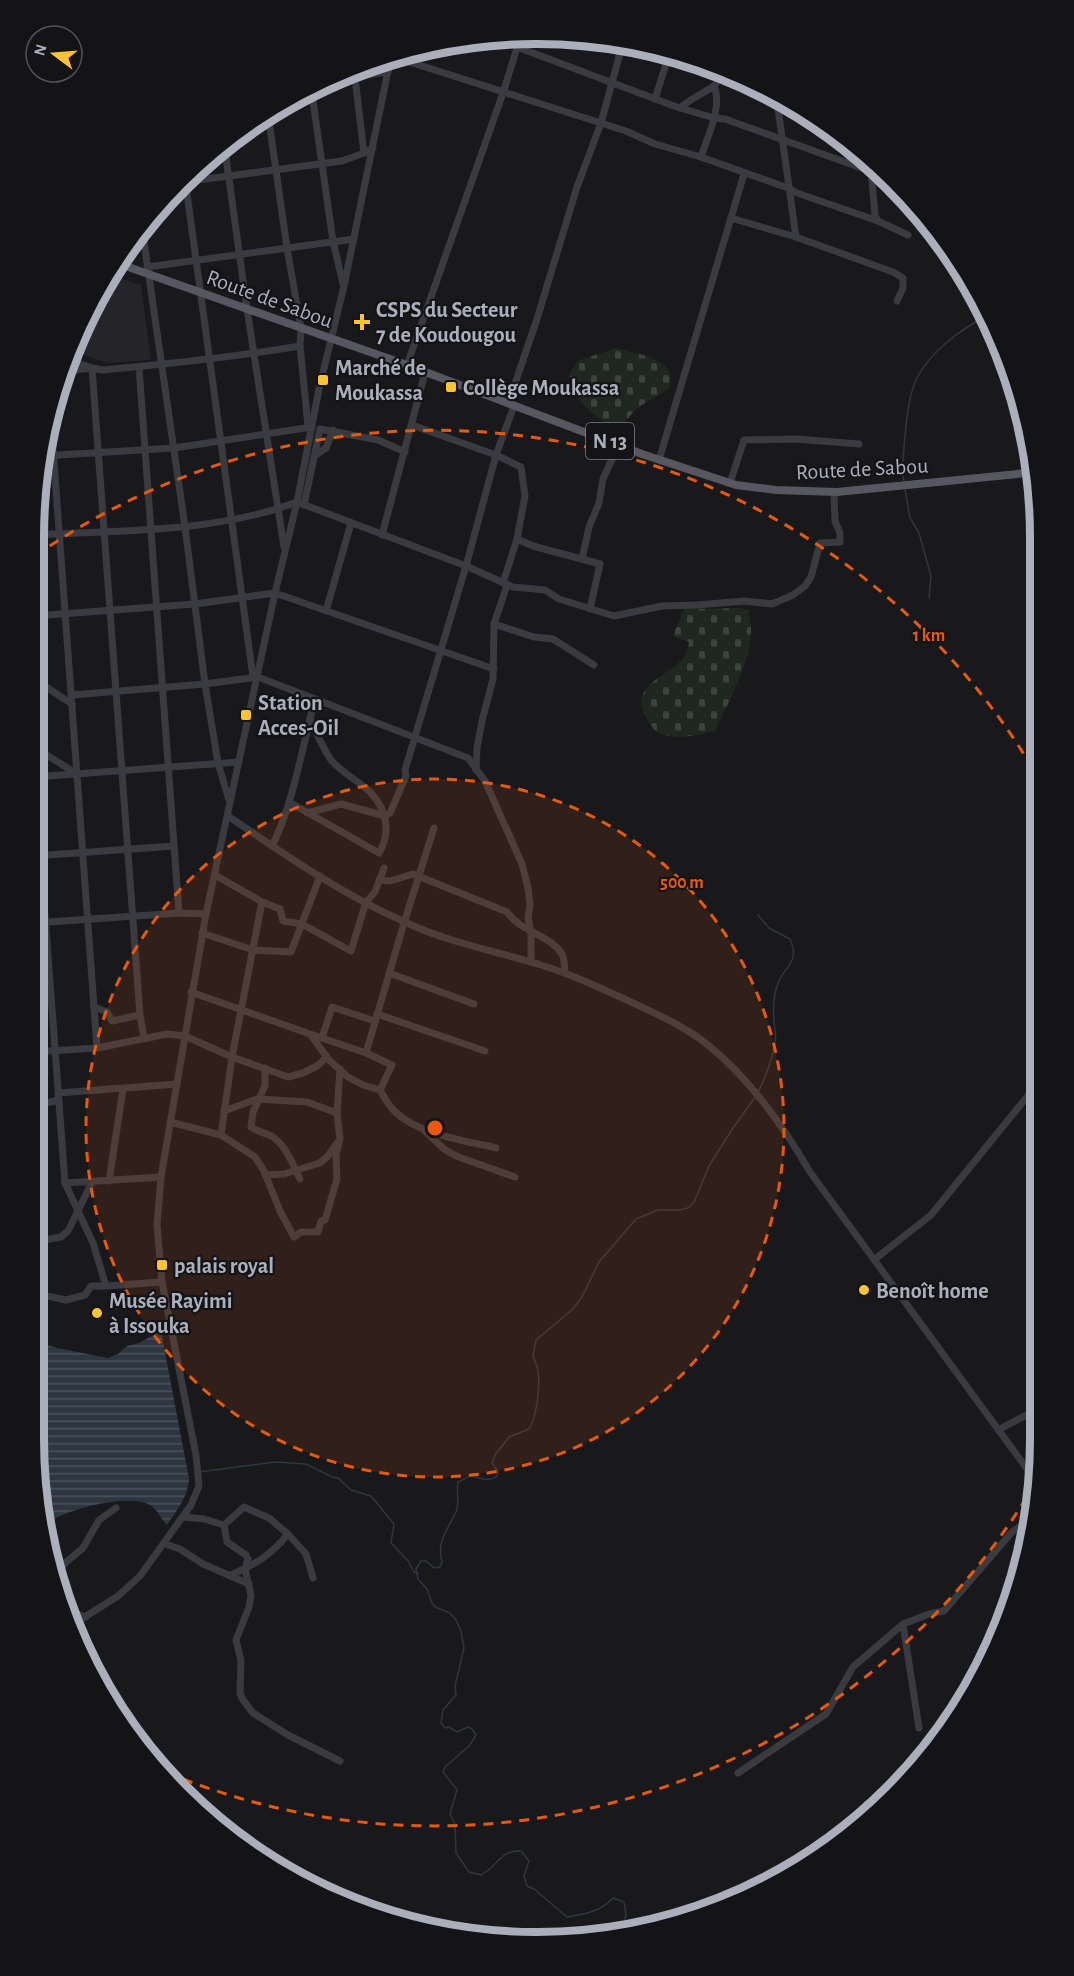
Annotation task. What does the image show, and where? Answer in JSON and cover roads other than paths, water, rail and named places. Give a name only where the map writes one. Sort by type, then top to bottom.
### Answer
[{"type":"main road","name":"Route de Sabou","points":[[126,265],[148,270],[201,293],[407,365],[659,460],[730,483],[760,489],[834,492],[1026,473]]},
{"type":"street","points":[[407,365],[503,93],[517,47],[680,108],[725,119],[866,169]]},
{"type":"street","points":[[307,813],[341,804],[385,816],[390,813],[406,776],[405,770],[466,566],[496,455],[577,187],[601,123],[620,51]]},
{"type":"street","points":[[406,61],[601,123],[655,144],[788,188],[878,221],[909,235]]},
{"type":"street","points":[[655,99],[668,61]]},
{"type":"street","points":[[300,503],[310,426],[344,286],[389,66]]},
{"type":"street","points":[[371,73],[388,72]]},
{"type":"street","points":[[356,78],[364,153]]},
{"type":"street","points":[[680,108],[714,86],[720,79]]},
{"type":"street","points":[[701,158],[714,117],[717,99],[714,86]]},
{"type":"street","points":[[313,98],[333,241],[344,286]]},
{"type":"street","points":[[777,106],[796,237]]},
{"type":"street","points":[[269,123],[301,328],[300,346],[310,426]]},
{"type":"street","points":[[197,180],[342,161],[373,148]]},
{"type":"street","points":[[226,154],[285,552]]},
{"type":"street","points":[[659,460],[744,174]]},
{"type":"street","points":[[870,174],[875,215],[878,221]]},
{"type":"street","points":[[186,191],[256,677]]},
{"type":"street","points":[[731,218],[796,237],[893,272],[903,278],[903,288],[897,301]]},
{"type":"street","points":[[148,270],[197,260],[354,238]]},
{"type":"street","points":[[144,239],[206,684],[219,763],[230,803]]},
{"type":"street","points":[[76,362],[102,370],[254,354],[300,346]]},
{"type":"street","points":[[139,367],[179,913]]},
{"type":"street","points":[[73,370],[92,368]]},
{"type":"street","points":[[92,368],[140,1015],[144,1038]]},
{"type":"street","points":[[382,535],[425,373]]},
{"type":"street","points":[[412,425],[496,455],[520,467],[525,496],[517,539],[494,624],[494,669],[477,748],[476,770]]},
{"type":"street","points":[[51,456],[174,448],[310,426]]},
{"type":"street","points":[[79,1621],[118,1596],[132,1584],[165,1544],[197,1495],[200,1477],[162,1282],[157,1225],[161,1177],[202,933],[285,552],[320,429],[378,440],[405,452]]},
{"type":"street","points":[[314,456],[326,448],[333,430]]},
{"type":"street","points":[[730,483],[744,440],[796,439],[859,444]]},
{"type":"street","points":[[53,442],[97,1048]]},
{"type":"street","points":[[582,559],[589,527],[599,503],[603,479],[619,444]]},
{"type":"street","points":[[44,535],[185,526],[233,519],[300,503],[466,566],[505,584],[524,589],[545,590],[559,599],[615,616],[662,606],[746,601],[772,604],[793,595],[805,586],[811,577],[820,543],[840,542],[840,533],[835,521],[834,492]]},
{"type":"street","points":[[326,611],[351,524]]},
{"type":"street","points":[[517,539],[533,546],[600,564],[590,609]]},
{"type":"street","points":[[44,615],[195,604],[275,593],[494,669]]},
{"type":"street","points":[[494,624],[534,637],[553,639],[594,665]]},
{"type":"street","points":[[72,695],[206,684],[256,677],[468,758],[485,782],[522,864],[530,905],[528,918],[531,933],[531,962]]},
{"type":"street","points":[[44,686],[72,704]]},
{"type":"street","points":[[272,846],[281,828],[289,802],[315,699]]},
{"type":"street","points":[[289,802],[379,853],[384,845],[387,830],[385,816],[370,793],[333,762],[324,749],[310,718]]},
{"type":"street","points":[[44,753],[77,774]]},
{"type":"street","points":[[44,776],[239,762]]},
{"type":"street","points":[[228,816],[320,876],[404,923],[465,945],[565,973],[641,1007],[695,1036],[721,1057],[761,1099],[789,1135],[810,1172],[1029,1472]]},
{"type":"street","points":[[366,1053],[434,828]]},
{"type":"street","points":[[44,855],[174,846]]},
{"type":"street","points":[[215,875],[262,902],[280,909],[282,921],[302,924],[351,951],[366,902],[375,892],[384,868]]},
{"type":"street","points":[[379,880],[390,881],[413,874],[507,912],[517,924],[550,942],[563,955],[565,973]]},
{"type":"street","points":[[202,933],[253,950],[291,952],[320,876]]},
{"type":"street","points":[[221,1135],[232,1057],[262,902]]},
{"type":"street","points":[[45,922],[179,913],[206,914]]},
{"type":"street","points":[[44,914],[65,1183],[93,1243],[106,1286]]},
{"type":"street","points":[[389,973],[474,1004]]},
{"type":"street","points":[[192,992],[366,1053],[392,1065],[380,1090]]},
{"type":"street","points":[[94,1007],[107,1012],[111,1021],[140,1015]]},
{"type":"street","points":[[322,1038],[332,1007],[485,1051]]},
{"type":"street","points":[[44,1051],[97,1048],[167,1034],[185,1036],[232,1057],[288,1077],[317,1066],[327,1057]]},
{"type":"street","points":[[310,1034],[327,1057],[340,1069],[363,1085],[380,1090],[389,1106],[401,1117],[423,1129],[496,1148]]},
{"type":"street","points":[[265,1068],[265,1086],[253,1112],[250,1127],[272,1136],[280,1143],[300,1179]]},
{"type":"street","points":[[170,1122],[221,1135],[255,1157],[294,1237],[302,1232],[318,1232],[321,1221],[325,1220],[337,1179],[336,1155],[340,1139],[336,1113],[340,1069]]},
{"type":"street","points":[[44,1102],[58,1096],[177,1084]]},
{"type":"street","points":[[109,1181],[123,1089]]},
{"type":"street","points":[[875,1259],[931,1215],[1030,1093]]},
{"type":"street","points":[[225,1111],[260,1099],[307,1102],[336,1113]]},
{"type":"street","points":[[423,1129],[450,1153],[515,1177]]},
{"type":"street","points":[[265,1175],[284,1174],[320,1163],[340,1139]]},
{"type":"street","points":[[65,1183],[161,1177]]},
{"type":"street","points":[[44,1240],[61,1237],[68,1231],[92,1182]]},
{"type":"street","points":[[44,1295],[66,1300],[85,1295],[91,1286],[162,1282]]},
{"type":"street","points":[[998,1430],[1030,1413]]},
{"type":"street","points":[[61,1569],[83,1548],[99,1520],[116,1508]]},
{"type":"street","points":[[183,1517],[224,1524],[244,1508],[269,1518],[306,1554],[313,1578]]},
{"type":"street","points":[[224,1524],[227,1542],[246,1555],[248,1559],[245,1569],[249,1584],[249,1607],[236,1640],[241,1660],[240,1692],[243,1700],[253,1713],[288,1735],[340,1761]]},
{"type":"street","points":[[738,1773],[826,1714],[853,1667],[903,1624],[944,1611],[1012,1532],[1023,1525]]},
{"type":"street","points":[[231,1575],[274,1551],[288,1534]]},
{"type":"street","points":[[165,1544],[180,1549],[203,1564],[249,1584]]},
{"type":"street","points":[[76,1613],[86,1617]]},
{"type":"street","points":[[903,1624],[919,1728]]},
{"type":"waterway","points":[[904,481],[902,472],[906,422],[910,397],[918,376],[931,357],[948,341],[980,319]]},
{"type":"waterway","points":[[905,489],[910,518],[919,533],[931,576],[929,598]]},
{"type":"waterway","points":[[758,915],[769,928],[790,939],[793,947],[792,960],[780,979],[774,998],[776,1039],[758,1092]]},
{"type":"waterway","points":[[623,1924],[626,1915],[624,1902],[613,1898],[597,1909],[567,1917],[534,1889],[527,1886],[524,1876],[529,1861],[521,1851],[508,1853],[481,1875],[469,1872],[456,1853],[455,1824],[450,1814],[457,1790],[443,1772],[445,1767],[470,1745],[476,1735],[468,1727],[457,1732],[449,1727],[445,1728],[441,1723],[443,1710],[456,1695],[455,1686],[464,1648],[456,1620],[450,1613],[435,1607],[427,1589],[418,1579],[416,1569],[421,1561],[426,1561],[434,1568],[440,1567],[442,1542],[457,1508],[458,1482],[470,1476],[487,1479],[497,1476],[498,1472],[492,1463],[495,1455],[509,1437],[529,1429],[537,1404],[539,1383],[533,1355],[536,1340],[573,1309],[582,1297],[599,1262],[636,1219],[658,1210],[688,1208],[694,1202],[709,1166],[756,1096]]},
{"type":"waterway","points":[[199,1472],[276,1462],[306,1464],[338,1478],[351,1490],[371,1496],[394,1524],[391,1543],[408,1561],[414,1572],[418,1573]]},
{"type":"place","name":"CSPS du Secteur 7 de Koudougou","points":[[362,322]]},
{"type":"place","name":"Marché de Moukassa","points":[[323,380]]},
{"type":"place","name":"Collège Moukassa","points":[[451,387]]},
{"type":"place","name":"Station Acces-Oil","points":[[246,715]]},
{"type":"place","name":"palais royal","points":[[162,1265]]},
{"type":"place","name":"Benoît home","points":[[864,1290]]},
{"type":"place","name":"Musée Rayimi à Issouka","points":[[97,1313]]}]
